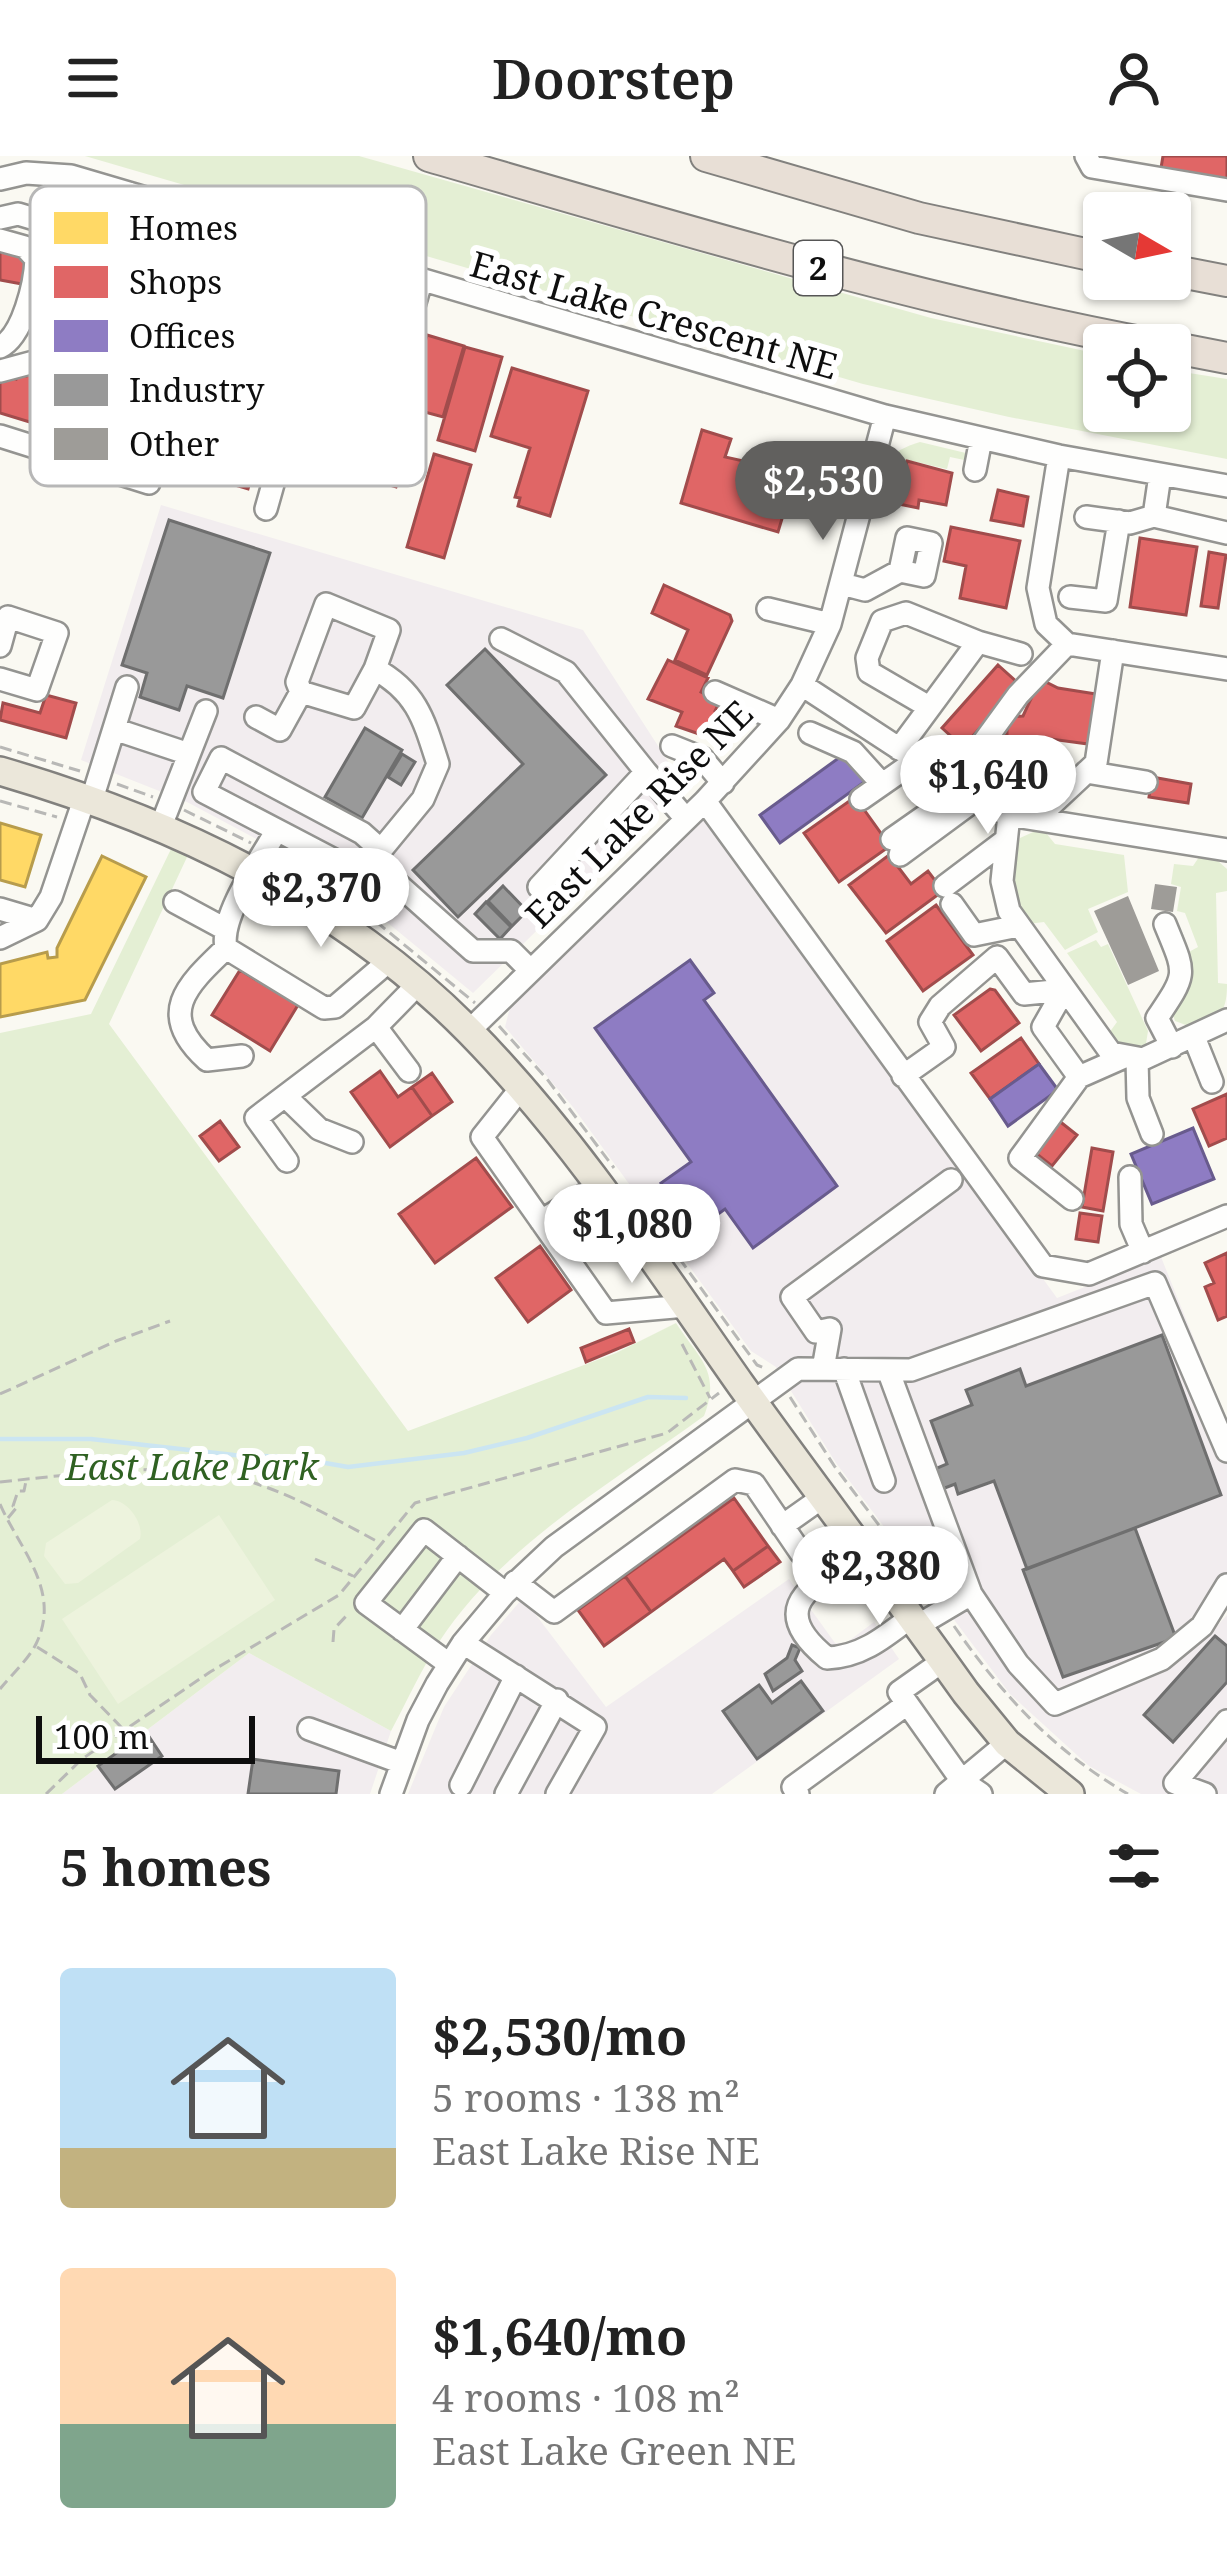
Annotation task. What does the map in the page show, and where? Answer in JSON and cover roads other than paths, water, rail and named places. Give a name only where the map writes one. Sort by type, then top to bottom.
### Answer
[{"type":"highway","name":"2","points":[[429,156],[884,286],[1083,331]]},
{"type":"highway","name":"2","points":[[706,156],[919,218],[1083,253]]},
{"type":"highway","points":[[1191,274],[1227,281]]},
{"type":"highway","points":[[1191,351],[1227,358]]},
{"type":"main road","points":[[0,771],[84,806],[161,826],[255,870],[389,961],[469,1030],[598,1186],[943,1661],[1007,1742],[1070,1794]]},
{"type":"street","points":[[1086,156],[1093,167],[1227,190]]},
{"type":"street","points":[[1111,156],[1129,174]]},
{"type":"street","name":"East Lake Crescent NE","points":[[0,179],[44,173],[99,186]]},
{"type":"street","points":[[0,218],[18,214],[30,218]]},
{"type":"street","points":[[0,240],[30,252]]},
{"type":"street","points":[[0,347],[17,330],[30,281]]},
{"type":"street","name":"East Lake Crescent NE","points":[[426,283],[885,416],[1059,456],[1227,487]]},
{"type":"street","points":[[0,371],[30,362]]},
{"type":"street","name":"East Lake Rise NE","points":[[469,1030],[723,783],[779,720],[802,685],[830,624],[885,416]]},
{"type":"street","points":[[0,436],[30,445]]},
{"type":"street","points":[[975,470],[981,439]]},
{"type":"street","points":[[1059,456],[1038,588],[1046,624],[1067,644],[1227,669]]},
{"type":"street","points":[[1154,516],[1160,476]]},
{"type":"street","points":[[266,509],[272,486]]},
{"type":"street","points":[[1086,517],[1130,523],[1154,516],[1227,533]]},
{"type":"street","points":[[1070,596],[1106,601],[1119,521]]},
{"type":"street","points":[[842,584],[865,590],[900,571]]},
{"type":"street","points":[[326,604],[389,630],[354,708],[301,692],[297,682],[326,604]]},
{"type":"street","points":[[768,609],[830,624]]},
{"type":"street","points":[[929,707],[869,672],[867,658],[882,621],[906,613],[1021,654]]},
{"type":"street","points":[[0,646],[8,617],[57,633],[38,690],[0,679]]},
{"type":"street","points":[[501,638],[566,672],[686,819]]},
{"type":"street","points":[[861,799],[882,784],[908,754],[929,707],[978,642]]},
{"type":"street","points":[[896,847],[964,791],[1018,695],[1067,644]]},
{"type":"street","points":[[1036,819],[1096,763],[1113,651]]},
{"type":"street","points":[[331,918],[423,799],[438,764],[422,714],[399,682],[375,669]]},
{"type":"street","points":[[802,685],[964,791],[1009,814],[1227,850]]},
{"type":"street","points":[[0,938],[37,920],[51,897],[127,687]]},
{"type":"street","points":[[256,717],[280,730],[301,692]]},
{"type":"street","points":[[715,692],[779,720]]},
{"type":"street","points":[[161,826],[206,711]]},
{"type":"street","points":[[114,729],[190,754]]},
{"type":"street","points":[[853,752],[872,730]]},
{"type":"street","points":[[810,733],[853,752],[882,784]]},
{"type":"street","points":[[672,746],[702,758],[723,783]]},
{"type":"street","points":[[372,862],[362,833],[221,758],[205,792],[277,830],[372,862],[473,951],[511,951],[530,970]]},
{"type":"street","points":[[539,887],[646,772]]},
{"type":"street","points":[[1086,772],[1146,782]]},
{"type":"street","points":[[705,801],[1043,1266],[1088,1274],[1227,1216]]},
{"type":"street","points":[[1009,814],[1004,896],[1018,926],[1111,1053],[1130,1058]]},
{"type":"street","points":[[242,1056],[207,1060],[186,1040],[179,1016],[186,991],[226,939],[277,830]]},
{"type":"street","points":[[1006,840],[948,895],[974,935],[1018,926]]},
{"type":"street","points":[[175,902],[324,1008],[335,1006],[389,961]]},
{"type":"street","points":[[0,909],[37,920]]},
{"type":"street","points":[[1165,924],[1183,967],[1182,980],[1157,1018],[1172,1047]]},
{"type":"street","points":[[903,1076],[944,1047],[930,1022],[940,1006],[997,957],[1024,994],[1064,990]]},
{"type":"street","points":[[287,1161],[256,1118],[376,1027],[418,984]]},
{"type":"street","points":[[1064,990],[1043,1028],[1079,1077]]},
{"type":"street","points":[[1072,1199],[1020,1158],[1079,1077],[1172,1047],[1227,1020]]},
{"type":"street","points":[[376,1027],[410,1071]]},
{"type":"street","points":[[1194,1037],[1212,1082]]},
{"type":"street","points":[[1130,1058],[1152,1134]]},
{"type":"street","points":[[521,1088],[482,1137],[606,1312],[686,1306]]},
{"type":"street","points":[[285,1096],[319,1129],[352,1142]]},
{"type":"street","points":[[1130,1178],[1131,1224],[1143,1252]]},
{"type":"street","points":[[884,1481],[833,1369],[830,1329],[816,1333],[791,1297],[951,1180]]},
{"type":"street","points":[[541,1221],[598,1186]]},
{"type":"street","points":[[391,1794],[418,1720],[448,1664],[510,1587],[554,1547],[798,1369],[911,1370],[1155,1283],[1227,1451]]},
{"type":"street","points":[[888,1370],[971,1594],[1018,1664],[1055,1704],[1162,1659],[1202,1625],[1227,1585]]},
{"type":"street","points":[[448,1664],[366,1603],[424,1530],[458,1556],[554,1612],[735,1480],[754,1484],[801,1553]]},
{"type":"street","points":[[782,1526],[824,1497]]},
{"type":"street","points":[[862,1551],[801,1595],[794,1608],[796,1622],[827,1658],[845,1657],[971,1594]]},
{"type":"street","points":[[402,1630],[458,1556]]},
{"type":"street","points":[[463,1643],[595,1727],[557,1794]]},
{"type":"street","points":[[943,1661],[899,1692],[963,1790],[1007,1742]]},
{"type":"street","points":[[461,1785],[516,1676]]},
{"type":"street","points":[[506,1794],[557,1700]]},
{"type":"street","points":[[798,1794],[793,1787],[907,1703]]},
{"type":"street","points":[[1205,1794],[1175,1783],[1227,1721]]},
{"type":"street","points":[[309,1730],[402,1763]]},
{"type":"waterway","points":[[0,1439],[91,1439],[291,1457],[348,1467],[464,1453],[527,1438],[648,1397],[686,1398]]},
{"type":"park label","name":"East Lake Park","points":[[192,1467]]}]
